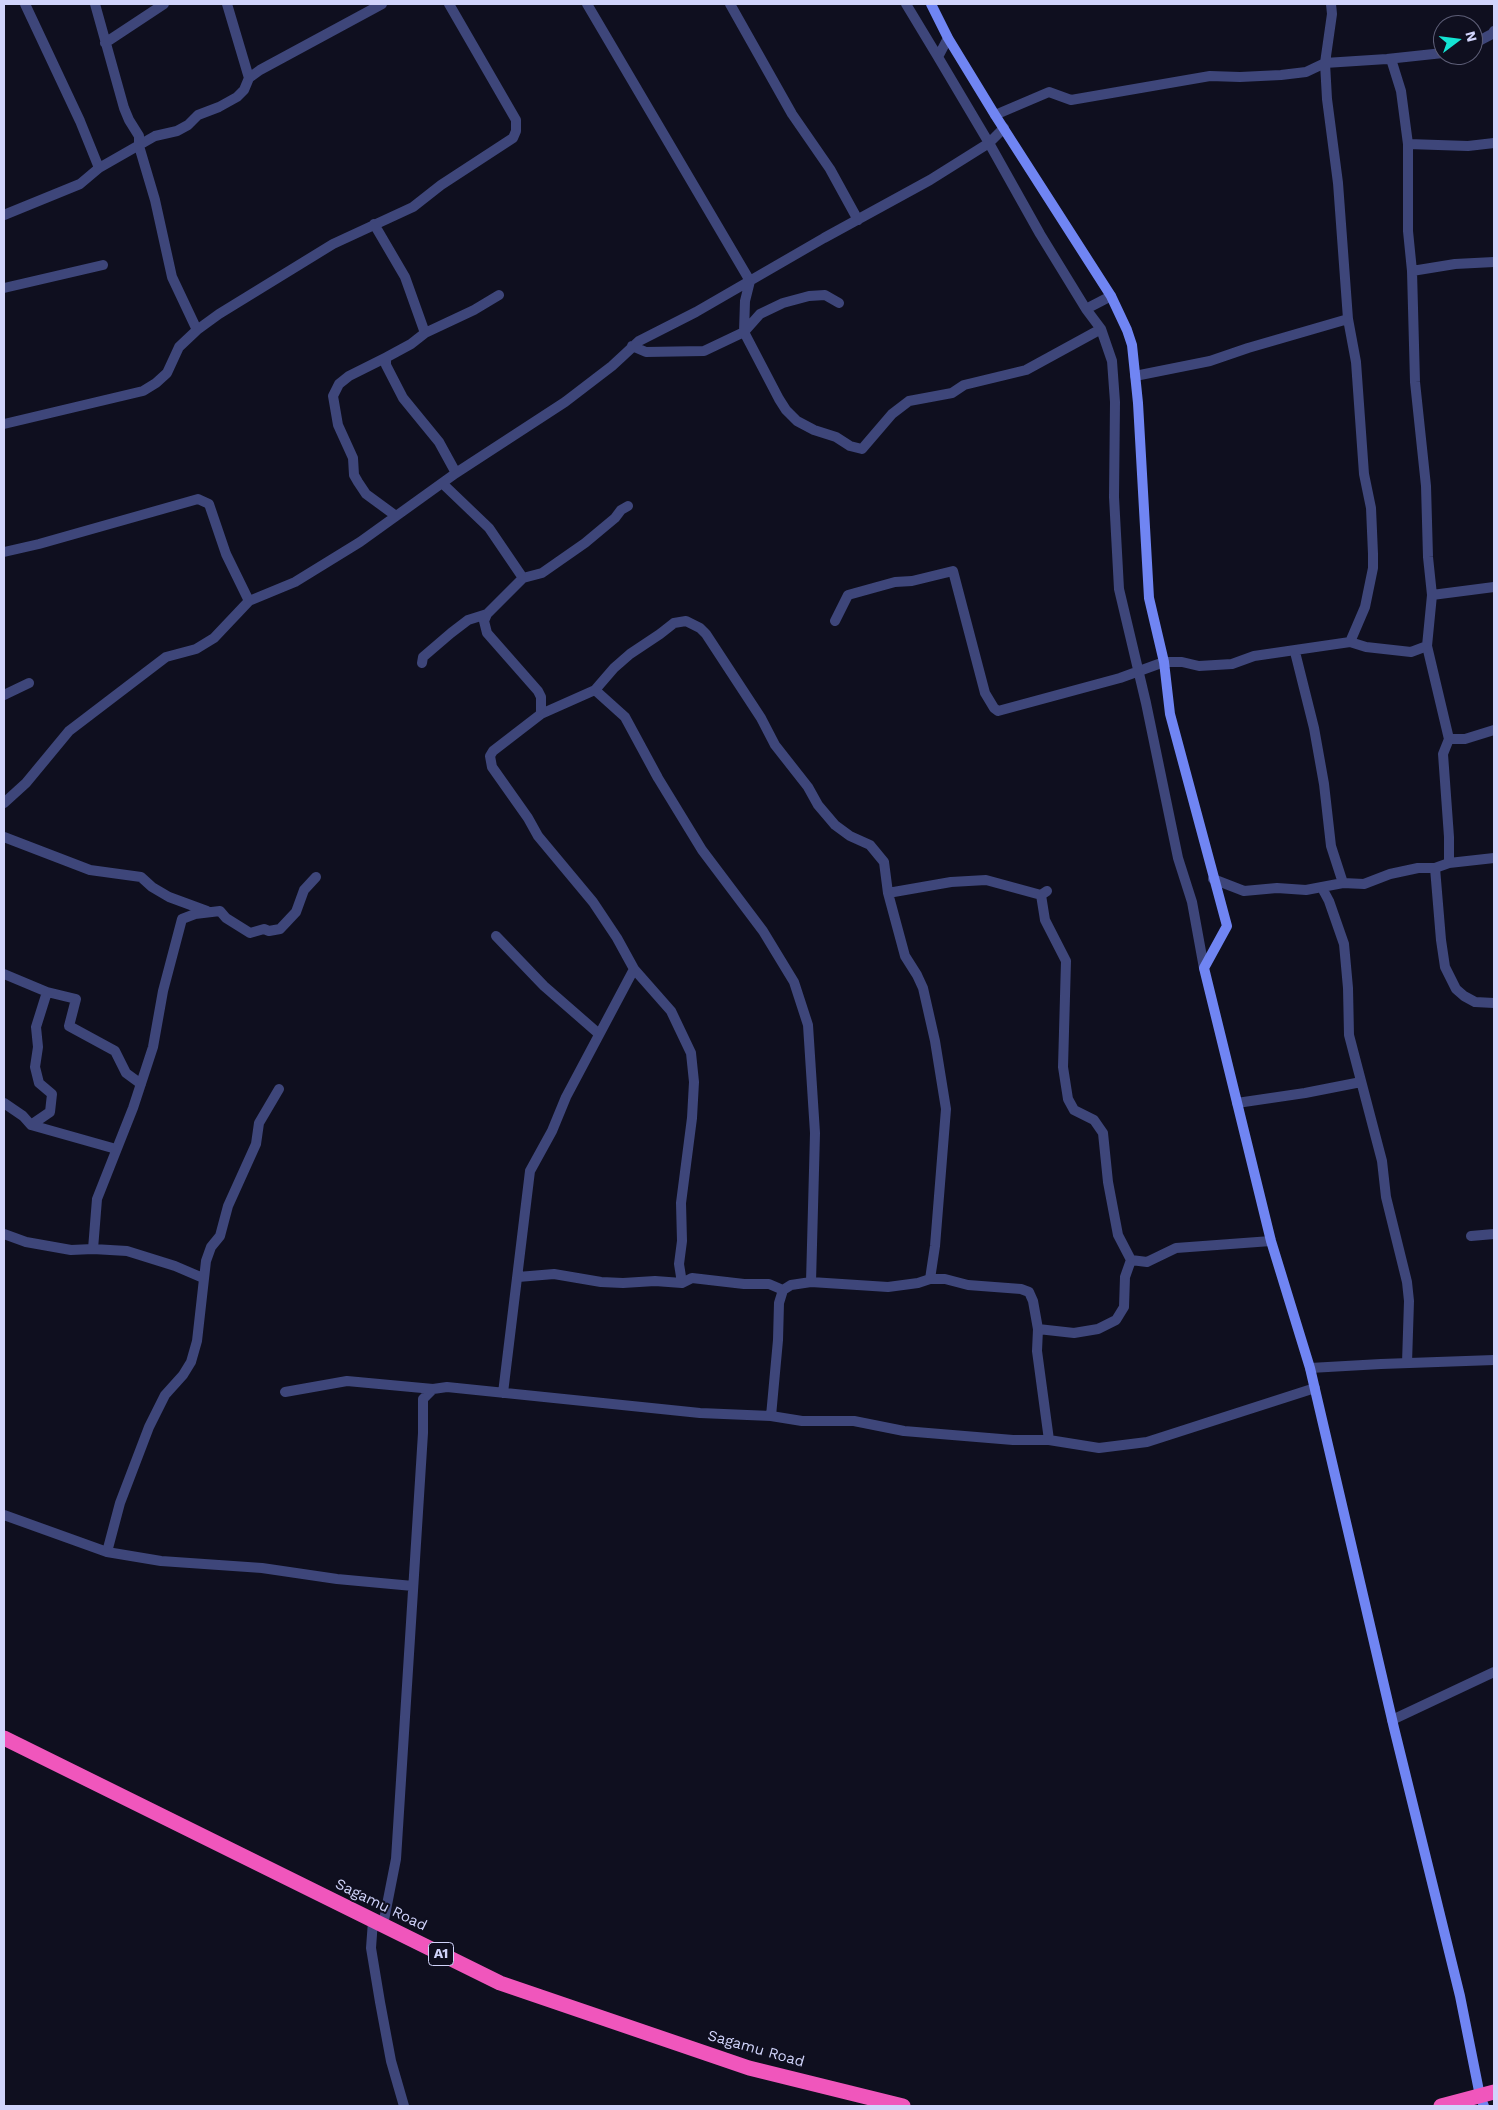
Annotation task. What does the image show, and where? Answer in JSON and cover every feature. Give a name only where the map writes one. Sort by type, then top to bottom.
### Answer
[{"type":"highway","name":"Sagamu Road","points":[[4,1738],[500,1983],[749,2068],[903,2106]]},
{"type":"highway","points":[[1441,2106],[1486,2098]]},
{"type":"street","points":[[25,4],[80,121],[99,168]]},
{"type":"street","points":[[95,4],[105,43],[116,73],[124,108],[139,136],[139,146],[155,200],[172,276],[197,330]]},
{"type":"street","points":[[105,43],[164,4]]},
{"type":"street","points":[[4,215],[80,184],[99,168],[155,136],[183,128],[198,115],[219,108],[237,97],[244,90],[248,78],[227,4]]},
{"type":"street","points":[[248,78],[382,4]]},
{"type":"street","points":[[4,424],[142,390],[164,377],[179,347],[197,330],[219,314],[326,248],[413,207],[513,138],[516,131],[516,120],[449,4]]},
{"type":"street","points":[[587,4],[750,281],[745,301],[744,332],[786,410],[797,421],[814,430],[836,437],[857,449],[862,449],[892,414],[909,401],[952,393],[964,385],[1026,370],[1101,329]]},
{"type":"street","points":[[730,4],[792,114],[830,169],[858,220]]},
{"type":"street","points":[[906,4],[989,143],[1040,234],[1086,309],[1101,329],[1112,361],[1115,402],[1114,497],[1119,589],[1178,858],[1192,902],[1204,968],[1271,1241],[1315,1388],[1392,1720],[1486,2098]]},
{"type":"street","points":[[930,4],[948,38],[995,115],[1111,296],[1132,345],[1138,403],[1149,598],[1164,662],[1170,714],[1227,926],[1204,968]]},
{"type":"street","points":[[1330,4],[1332,14],[1325,63],[1338,183],[1348,318],[1356,362],[1364,474],[1371,508],[1373,554],[1373,568],[1365,607],[1350,642]]},
{"type":"street","points":[[1483,39],[1494,31]]},
{"type":"street","points":[[938,58],[948,38]]},
{"type":"street","points":[[995,115],[1049,92],[1071,100],[1210,76],[1240,77],[1306,72],[1325,63],[1391,59],[1433,53]]},
{"type":"street","points":[[1391,59],[1401,91],[1408,144],[1408,231],[1412,271],[1415,382],[1426,486],[1428,557],[1432,595],[1426,646],[1449,739],[1443,754],[1449,862]]},
{"type":"street","points":[[4,803],[26,783],[70,731],[166,657],[196,649],[214,638],[249,601],[295,582],[360,542],[456,473],[565,402],[612,366],[632,346],[930,180],[989,143],[1004,128]]},
{"type":"street","points":[[1408,144],[1468,146],[1494,143]]},
{"type":"street","points":[[374,224],[405,276],[425,333]]},
{"type":"street","points":[[1412,271],[1454,264],[1494,262]]},
{"type":"street","points":[[4,288],[103,265]]},
{"type":"street","points":[[396,516],[366,494],[354,475],[353,458],[338,425],[333,396],[339,384],[349,376],[411,344],[425,333],[474,310],[498,295]]},
{"type":"street","points":[[632,346],[646,352],[704,352],[744,332],[760,314],[783,303],[809,296],[825,295],[839,303]]},
{"type":"street","points":[[1086,309],[1111,296]]},
{"type":"street","points":[[1134,376],[1210,361],[1348,318]]},
{"type":"street","points":[[387,357],[386,365],[403,398],[439,442],[456,473]]},
{"type":"street","points":[[442,483],[490,528],[523,578]]},
{"type":"street","points":[[4,552],[39,544],[198,499],[209,504],[226,554],[249,601]]},
{"type":"street","points":[[541,714],[541,697],[538,691],[486,633],[484,621],[487,614],[523,578],[542,574],[585,543],[615,518],[621,510],[628,506]]},
{"type":"street","points":[[834,621],[848,595],[895,582],[912,582],[953,571],[985,693],[996,710],[1120,678],[1164,662],[1182,662],[1199,666],[1232,664],[1254,656],[1294,652],[1350,642],[1366,647],[1412,652],[1426,646]]},
{"type":"street","points":[[1432,595],[1494,586]]},
{"type":"street","points":[[422,663],[424,657],[451,632],[468,620],[487,614]]},
{"type":"street","points":[[682,1283],[679,1264],[682,1241],[681,1203],[692,1118],[694,1082],[691,1053],[671,1011],[634,968],[594,902],[538,836],[528,818],[492,767],[490,756],[493,751],[541,714],[595,690],[614,668],[630,654],[653,640],[674,622],[686,621],[700,628],[706,634],[754,706],[774,745],[808,787],[822,810],[835,825],[850,836],[870,845],[884,862],[888,893],[904,956],[923,988],[935,1041],[946,1109],[935,1246],[930,1278]]},
{"type":"street","points":[[1294,652],[1314,728],[1324,784],[1331,846],[1343,883]]},
{"type":"street","points":[[4,694],[29,683]]},
{"type":"street","points":[[595,690],[625,717],[658,778],[702,850],[763,931],[794,982],[808,1025],[815,1133],[811,1282]]},
{"type":"street","points":[[1449,739],[1465,739],[1494,730]]},
{"type":"street","points":[[4,837],[90,870],[141,877],[152,887],[169,897],[207,911]]},
{"type":"street","points":[[1213,879],[1244,891],[1276,888],[1306,890],[1343,883],[1364,884],[1390,874],[1418,868],[1435,868],[1449,862],[1494,858]]},
{"type":"street","points":[[1435,868],[1445,967],[1456,988],[1464,996],[1476,1002],[1494,1003]]},
{"type":"street","points":[[93,1249],[97,1199],[141,1084],[153,1047],[163,991],[182,919],[207,911],[220,911],[226,918],[250,933],[264,929],[269,931],[280,929],[296,912],[304,890],[316,877]]},
{"type":"street","points":[[888,893],[951,882],[986,880],[1044,893],[1046,920],[1066,961],[1063,1067],[1068,1099],[1074,1110],[1094,1120],[1102,1133],[1108,1182],[1118,1235],[1131,1260],[1125,1277],[1124,1307],[1116,1320],[1098,1329],[1074,1332],[1038,1329]]},
{"type":"street","points":[[1322,888],[1329,901],[1344,944],[1348,988],[1349,1035],[1382,1161],[1386,1197],[1407,1282],[1409,1301],[1407,1363]]},
{"type":"street","points":[[496,936],[544,986],[599,1034]]},
{"type":"street","points":[[503,1393],[530,1172],[552,1130],[566,1097],[634,968]]},
{"type":"street","points":[[4,974],[47,992],[76,999],[70,1026],[115,1052],[126,1073],[141,1084]]},
{"type":"street","points":[[31,1125],[50,1112],[52,1094],[39,1083],[35,1067],[38,1046],[36,1027],[47,992]]},
{"type":"street","points":[[1237,1103],[1356,1084],[1361,1081]]},
{"type":"street","points":[[107,1552],[120,1503],[149,1427],[166,1395],[191,1362],[197,1341],[205,1283],[203,1278],[211,1247],[220,1236],[228,1206],[256,1144],[260,1123],[279,1089]]},
{"type":"street","points":[[4,1103],[23,1116],[31,1125],[116,1149]]},
{"type":"street","points":[[4,1234],[26,1242],[71,1250],[128,1251],[175,1266],[203,1278]]},
{"type":"street","points":[[1471,1236],[1494,1234]]},
{"type":"street","points":[[1131,1260],[1147,1262],[1176,1248],[1271,1241]]},
{"type":"street","points":[[518,1276],[554,1274],[601,1282],[655,1280],[682,1283],[692,1278],[744,1284],[769,1284],[783,1290]]},
{"type":"street","points":[[771,1416],[778,1340],[779,1302],[783,1290],[791,1285],[811,1282],[888,1287],[918,1284],[930,1278],[945,1279],[968,1285],[1021,1289],[1029,1292],[1034,1301],[1038,1329],[1037,1351],[1049,1440]]},
{"type":"street","points":[[1310,1368],[1494,1360]]},
{"type":"street","points":[[285,1392],[347,1381],[433,1389],[447,1387],[700,1413],[771,1416],[802,1421],[854,1421],[904,1431],[1013,1440],[1049,1440],[1099,1448],[1147,1442],[1315,1388]]},
{"type":"street","points":[[404,2106],[391,2062],[371,1948],[396,1859],[423,1433],[423,1399],[433,1389]]},
{"type":"street","points":[[4,1514],[107,1552],[162,1561],[262,1568],[337,1579],[413,1586]]},
{"type":"street","points":[[1392,1720],[1494,1672]]}]
